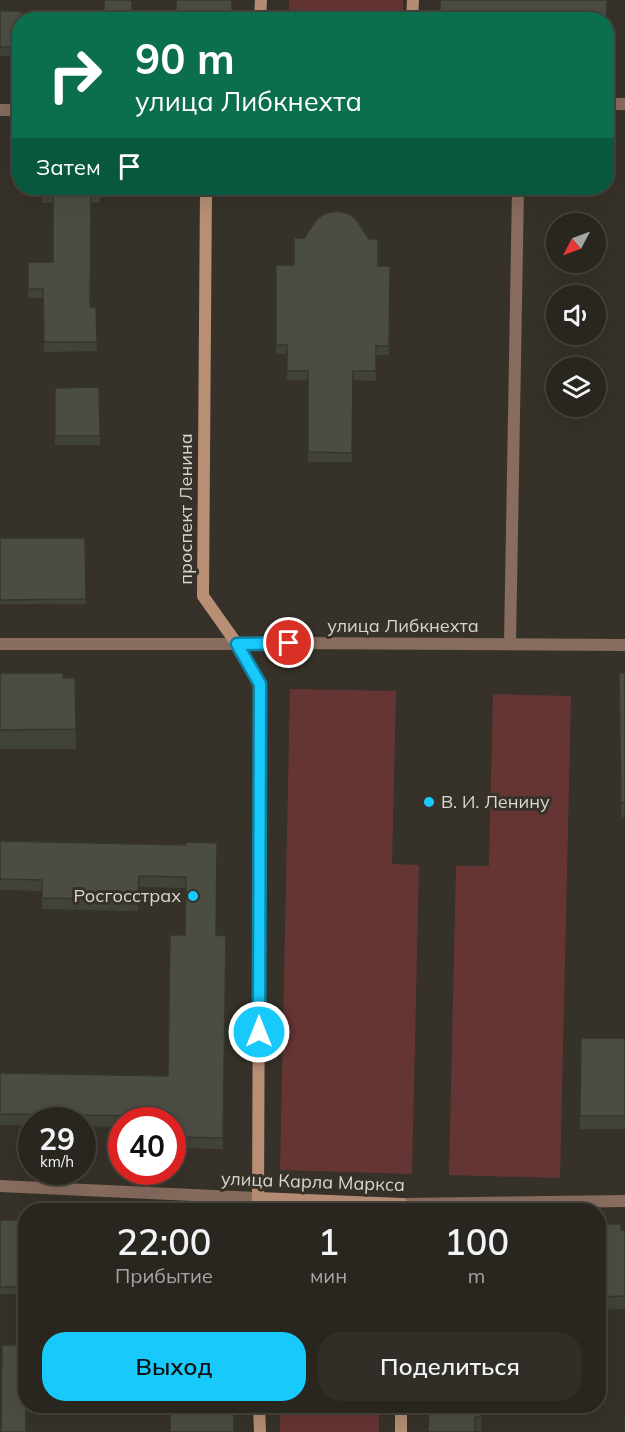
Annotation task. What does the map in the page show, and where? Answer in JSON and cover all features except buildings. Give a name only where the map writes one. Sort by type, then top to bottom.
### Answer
[{"type":"street","name":"проспект Ленина","points":[[206,195],[203,596],[237,644],[260,684],[258,1203]]},
{"type":"street","points":[[510,644],[518,195]]},
{"type":"street","name":"улица Либкнехта","points":[[0,644],[625,645]]},
{"type":"street","name":"улица Карла Маркса","points":[[0,1186],[244,1203]]},
{"type":"street","name":"улица Карла Маркса","points":[[551,1203],[625,1201]]},
{"type":"street","points":[[260,1413],[260,1432]]},
{"type":"street","points":[[401,1413],[401,1432]]},
{"type":"shaded area","points":[[289,0],[403,0],[403,12],[289,12]]},
{"type":"shaded area","points":[[290,689],[396,691],[392,864],[419,865],[412,1174],[280,1170]]},
{"type":"shaded area","points":[[493,694],[571,696],[560,1178],[449,1175],[456,866],[489,866]]},
{"type":"shaded area","points":[[280,1413],[379,1413],[379,1432],[280,1432]]},
{"type":"place","name":"В. И. Ленину","points":[[429,802]]},
{"type":"place","name":"Росгосстрах","points":[[193,896]]},
{"type":"route","points":[[259,1032],[260,684],[237,644],[289,643]]}]
